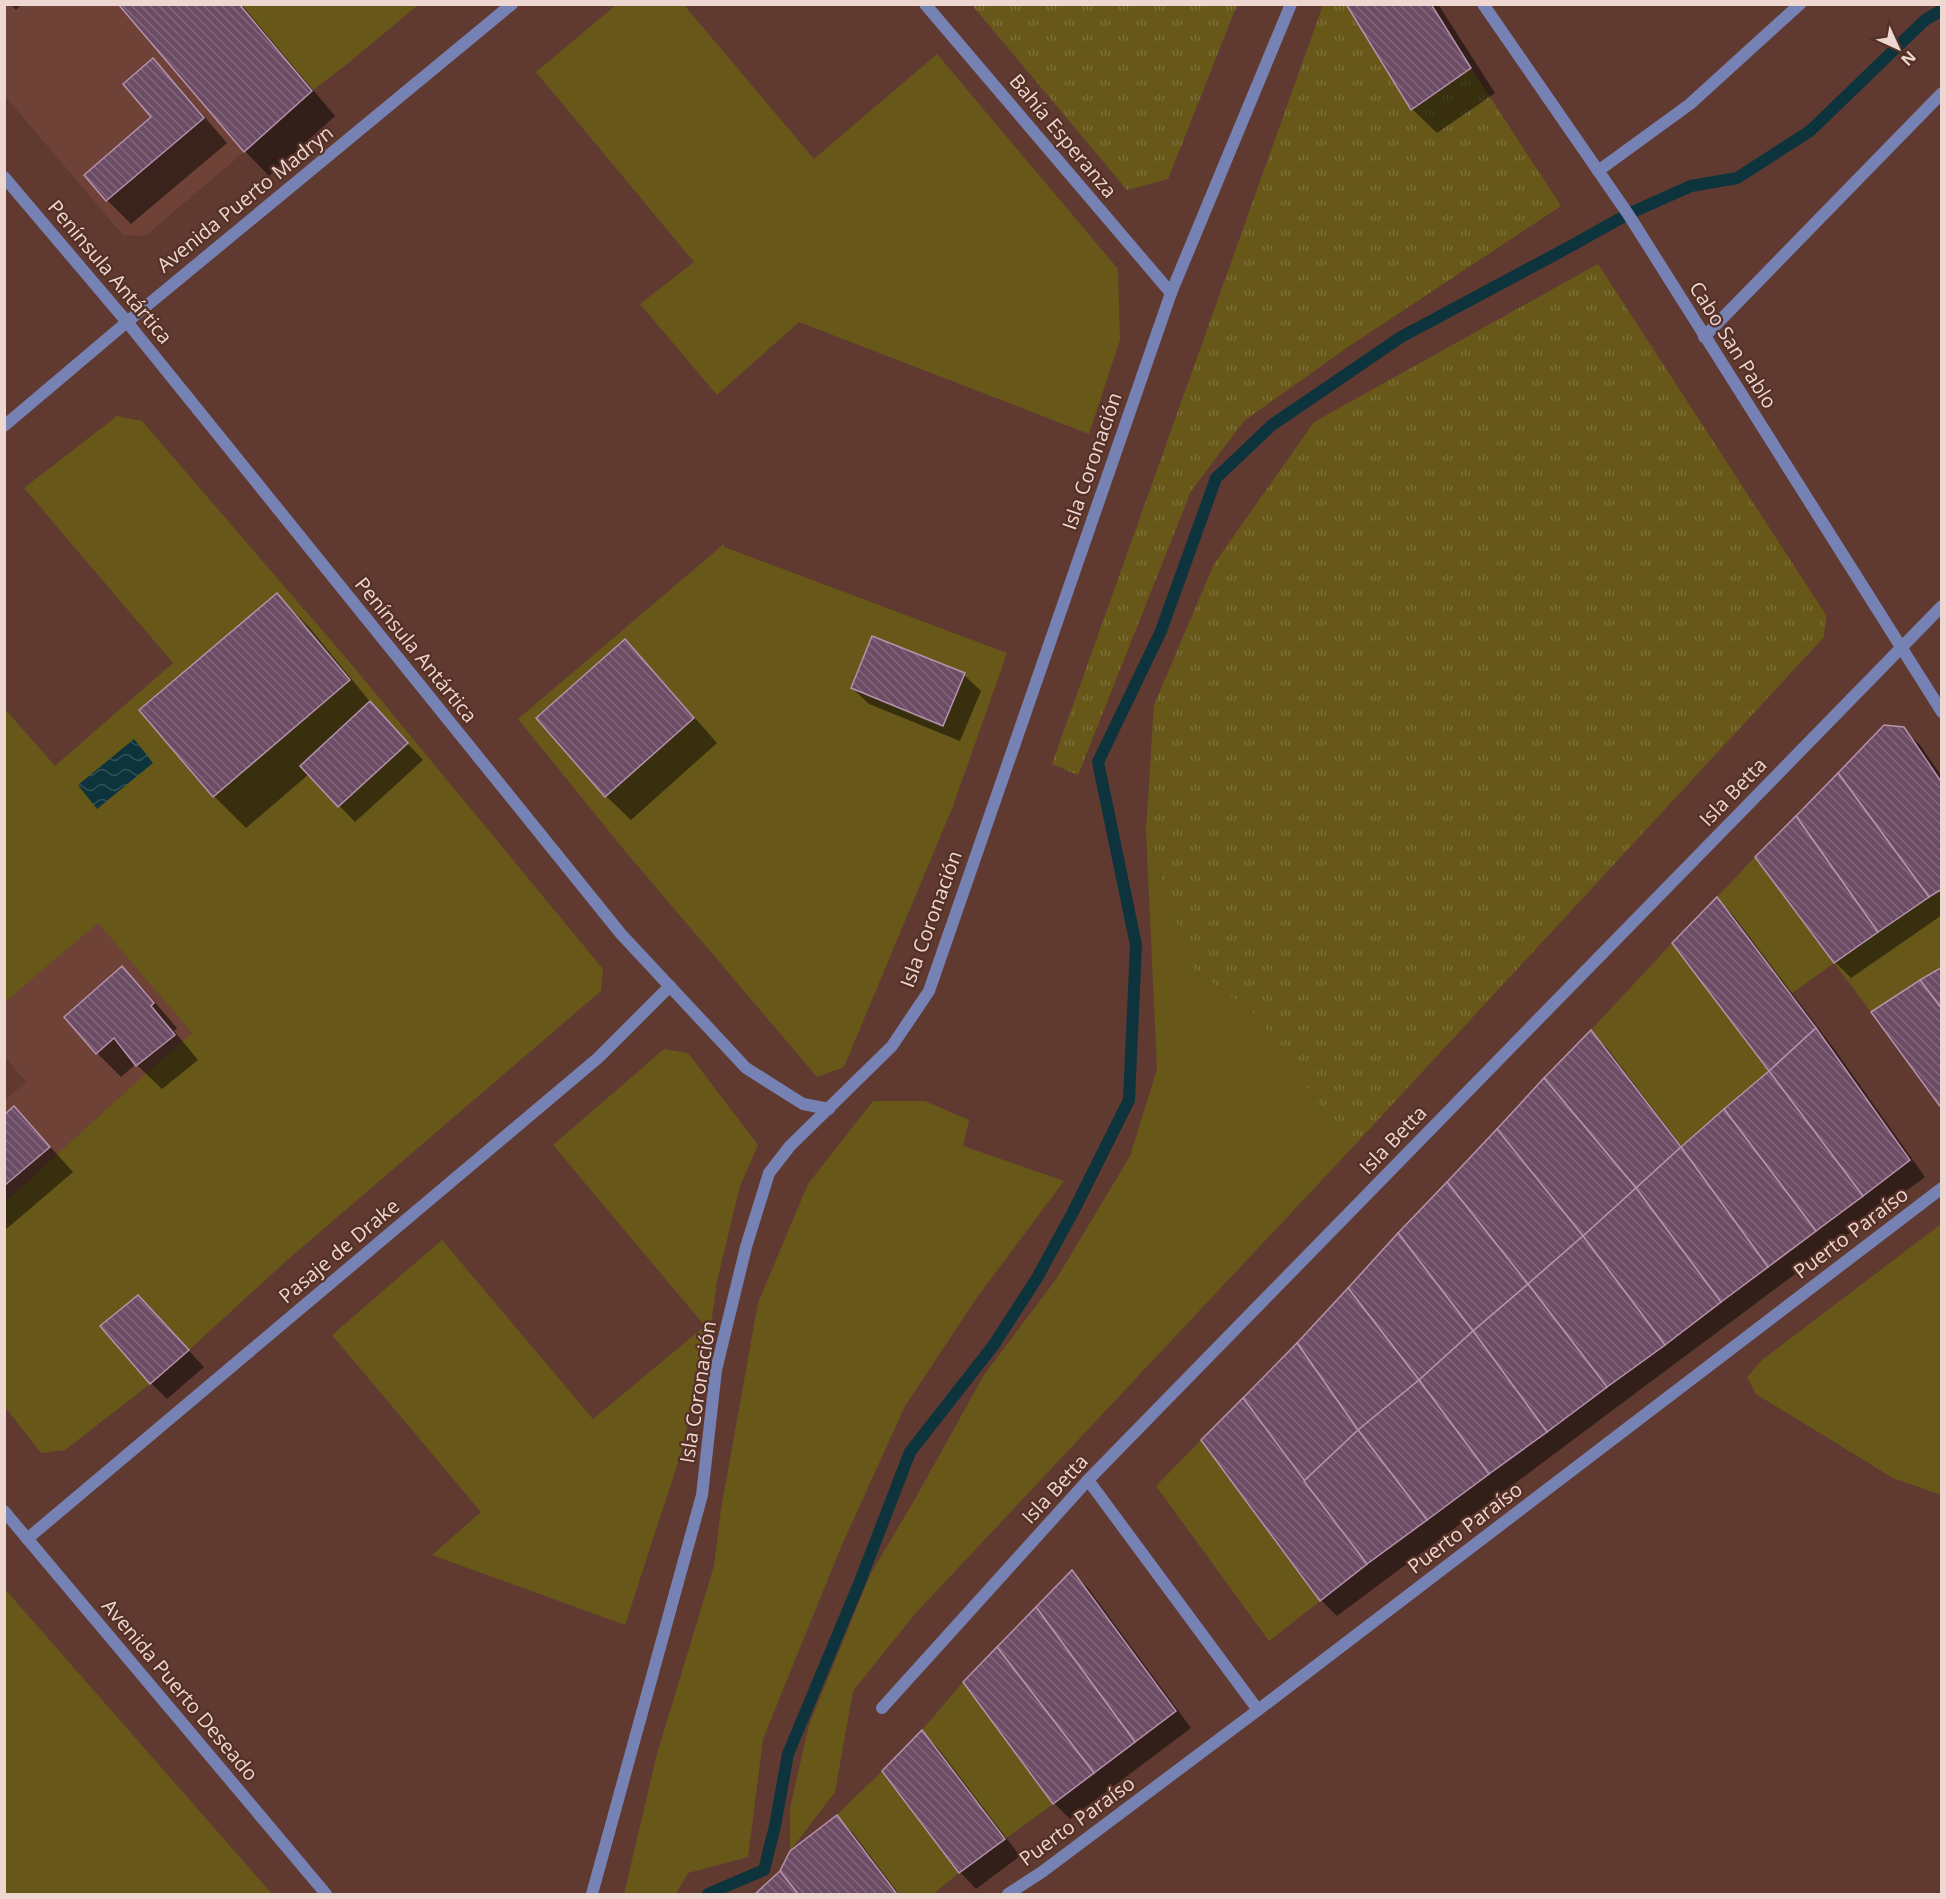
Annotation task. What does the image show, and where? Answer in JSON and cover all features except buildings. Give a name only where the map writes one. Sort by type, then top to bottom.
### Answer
[{"type":"street","name":"Avenida Puerto Madryn","points":[[4,426],[512,4]]},
{"type":"street","name":"Bahía Esperanza","points":[[925,4],[1172,293]]},
{"type":"street","name":"Isla Coronación","points":[[592,1894],[702,1494],[716,1370],[746,1246],[769,1173],[790,1146],[892,1046],[929,991],[1172,293],[1291,4]]},
{"type":"street","name":"Cabo San Pablo","points":[[1483,4],[1628,214],[1941,712]]},
{"type":"street","points":[[1598,171],[1690,104],[1800,4]]},
{"type":"street","points":[[1704,337],[1941,93]]},
{"type":"street","name":"Península Antártica","points":[[4,177],[127,322],[621,934],[746,1068],[803,1104],[829,1109]]},
{"type":"street","name":"Isla Betta","points":[[882,1708],[1088,1480],[1941,606]]},
{"type":"street","name":"Pasaje de Drake","points":[[27,1539],[598,1058],[670,986]]},
{"type":"street","name":"Puerto Paraíso","points":[[1008,1894],[1042,1872],[1258,1710],[1941,1188]]},
{"type":"street","points":[[1088,1480],[1258,1710]]},
{"type":"street","name":"Avenida Puerto Deseado","points":[[4,1511],[326,1894]]},
{"type":"shaded area","points":[[4,5],[118,5],[244,152],[145,236],[123,235],[5,96]]},
{"type":"shaded area","points":[[98,923],[192,1033],[5,1202],[5,1100],[26,1082],[5,1056],[5,1002]]},
{"type":"green space","points":[[239,5],[418,5],[312,91]]},
{"type":"green space","points":[[616,5],[684,5],[814,159],[937,54],[1118,269],[1120,340],[1089,434],[799,322],[717,395],[640,304],[694,262],[536,72]]},
{"type":"green space","points":[[972,5],[1237,5],[1168,179],[1127,190]]},
{"type":"green space","points":[[1323,5],[1346,5],[1411,109],[1471,68],[1561,206],[1348,347],[1244,421],[1191,491],[1078,775],[1052,764]]},
{"type":"green space","points":[[1598,264],[1826,615],[1824,637],[1351,1149],[1252,1011],[1192,968],[1146,831],[1154,705],[1214,564],[1314,422]]},
{"type":"green space","points":[[117,416],[142,421],[352,665],[603,969],[601,991],[285,1262],[189,1350],[138,1295],[101,1326],[150,1384],[65,1450],[41,1453],[5,1407],[5,1202],[192,1033],[98,923],[5,1002],[4,708],[55,766],[173,663],[24,488]]},
{"type":"green space","points":[[724,544],[724,547],[1007,653],[953,806],[844,1067],[817,1077],[625,851],[518,719]]},
{"type":"green space","points":[[1146,831],[1192,968],[1252,1011],[1351,1149],[914,1615],[853,1691],[835,1792],[790,1851],[790,1808],[809,1725],[870,1575],[984,1375],[1057,1278],[1130,1156],[1157,1069]]},
{"type":"green space","points":[[1755,857],[1834,963],[1791,994],[1717,897]]},
{"type":"green space","points":[[1941,889],[1941,967],[1871,1012],[1834,963]]},
{"type":"green space","points":[[1672,943],[1769,1071],[1681,1147],[1591,1030]]},
{"type":"green space","points":[[664,1049],[688,1053],[758,1145],[740,1186],[717,1281],[710,1332],[696,1383],[683,1447],[625,1625],[432,1555],[481,1512],[332,1335],[442,1240],[593,1419],[705,1326],[553,1145]]},
{"type":"green space","points":[[873,1101],[925,1101],[969,1120],[963,1146],[1064,1181],[978,1296],[905,1406],[841,1547],[763,1739],[748,1857],[688,1873],[676,1894],[624,1894],[657,1754],[714,1566],[721,1509],[758,1303],[808,1184]]},
{"type":"green space","points":[[1941,1224],[1941,1495],[1893,1478],[1756,1394],[1747,1377],[1762,1360]]},
{"type":"green space","points":[[1201,1440],[1320,1601],[1269,1641],[1156,1486]]},
{"type":"green space","points":[[4,1588],[272,1894],[5,1894]]},
{"type":"green space","points":[[963,1682],[1053,1804],[1005,1839],[922,1730]]},
{"type":"green space","points":[[882,1771],[959,1873],[933,1894],[897,1894],[837,1815]]},
{"type":"water","points":[[134,739],[153,763],[97,809],[78,785]]},
{"type":"waterway","points":[[708,1894],[764,1870],[775,1826],[788,1754],[861,1579],[910,1452],[993,1346],[1037,1278],[1129,1100],[1136,945],[1098,762],[1161,631],[1216,478],[1272,425],[1401,337],[1628,214],[1691,186],[1737,178],[1810,131],[1925,20],[1942,10]]}]
